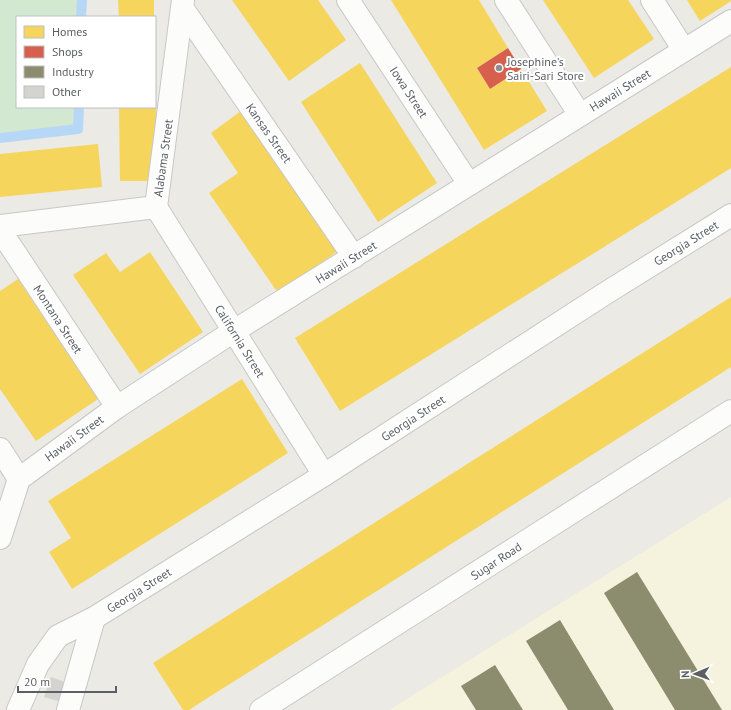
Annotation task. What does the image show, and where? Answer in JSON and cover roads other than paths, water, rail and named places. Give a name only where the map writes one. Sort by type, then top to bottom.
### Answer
[{"type":"street","name":"Iowa Street","points":[[348,0],[469,184]]},
{"type":"street","points":[[506,0],[580,115]]},
{"type":"street","points":[[652,0],[684,50]]},
{"type":"street","name":"Alabama Street","points":[[0,226],[156,207],[183,4]]},
{"type":"street","name":"Kansas Street","points":[[183,4],[354,257]]},
{"type":"street","name":"Hawaii Street","points":[[19,479],[117,407],[234,331],[731,21]]},
{"type":"street","name":"California Street","points":[[156,207],[324,475]]},
{"type":"street","name":"Georgia Street","points":[[18,710],[38,664],[58,636],[94,618],[324,475],[606,293],[731,215]]},
{"type":"street","name":"Montana Street","points":[[0,230],[117,407]]},
{"type":"street","name":"Sugar Road","points":[[261,710],[731,410]]},
{"type":"street","points":[[0,449],[19,479],[0,538]]},
{"type":"street","name":"Georgia Street","points":[[70,705],[94,618]]},
{"type":"waterway","points":[[81,16],[82,0]]},
{"type":"waterway","points":[[0,138],[78,129],[79,108]]},
{"type":"place","name":"Josephine's Sairi-Sari Store","points":[[499,68]]}]
